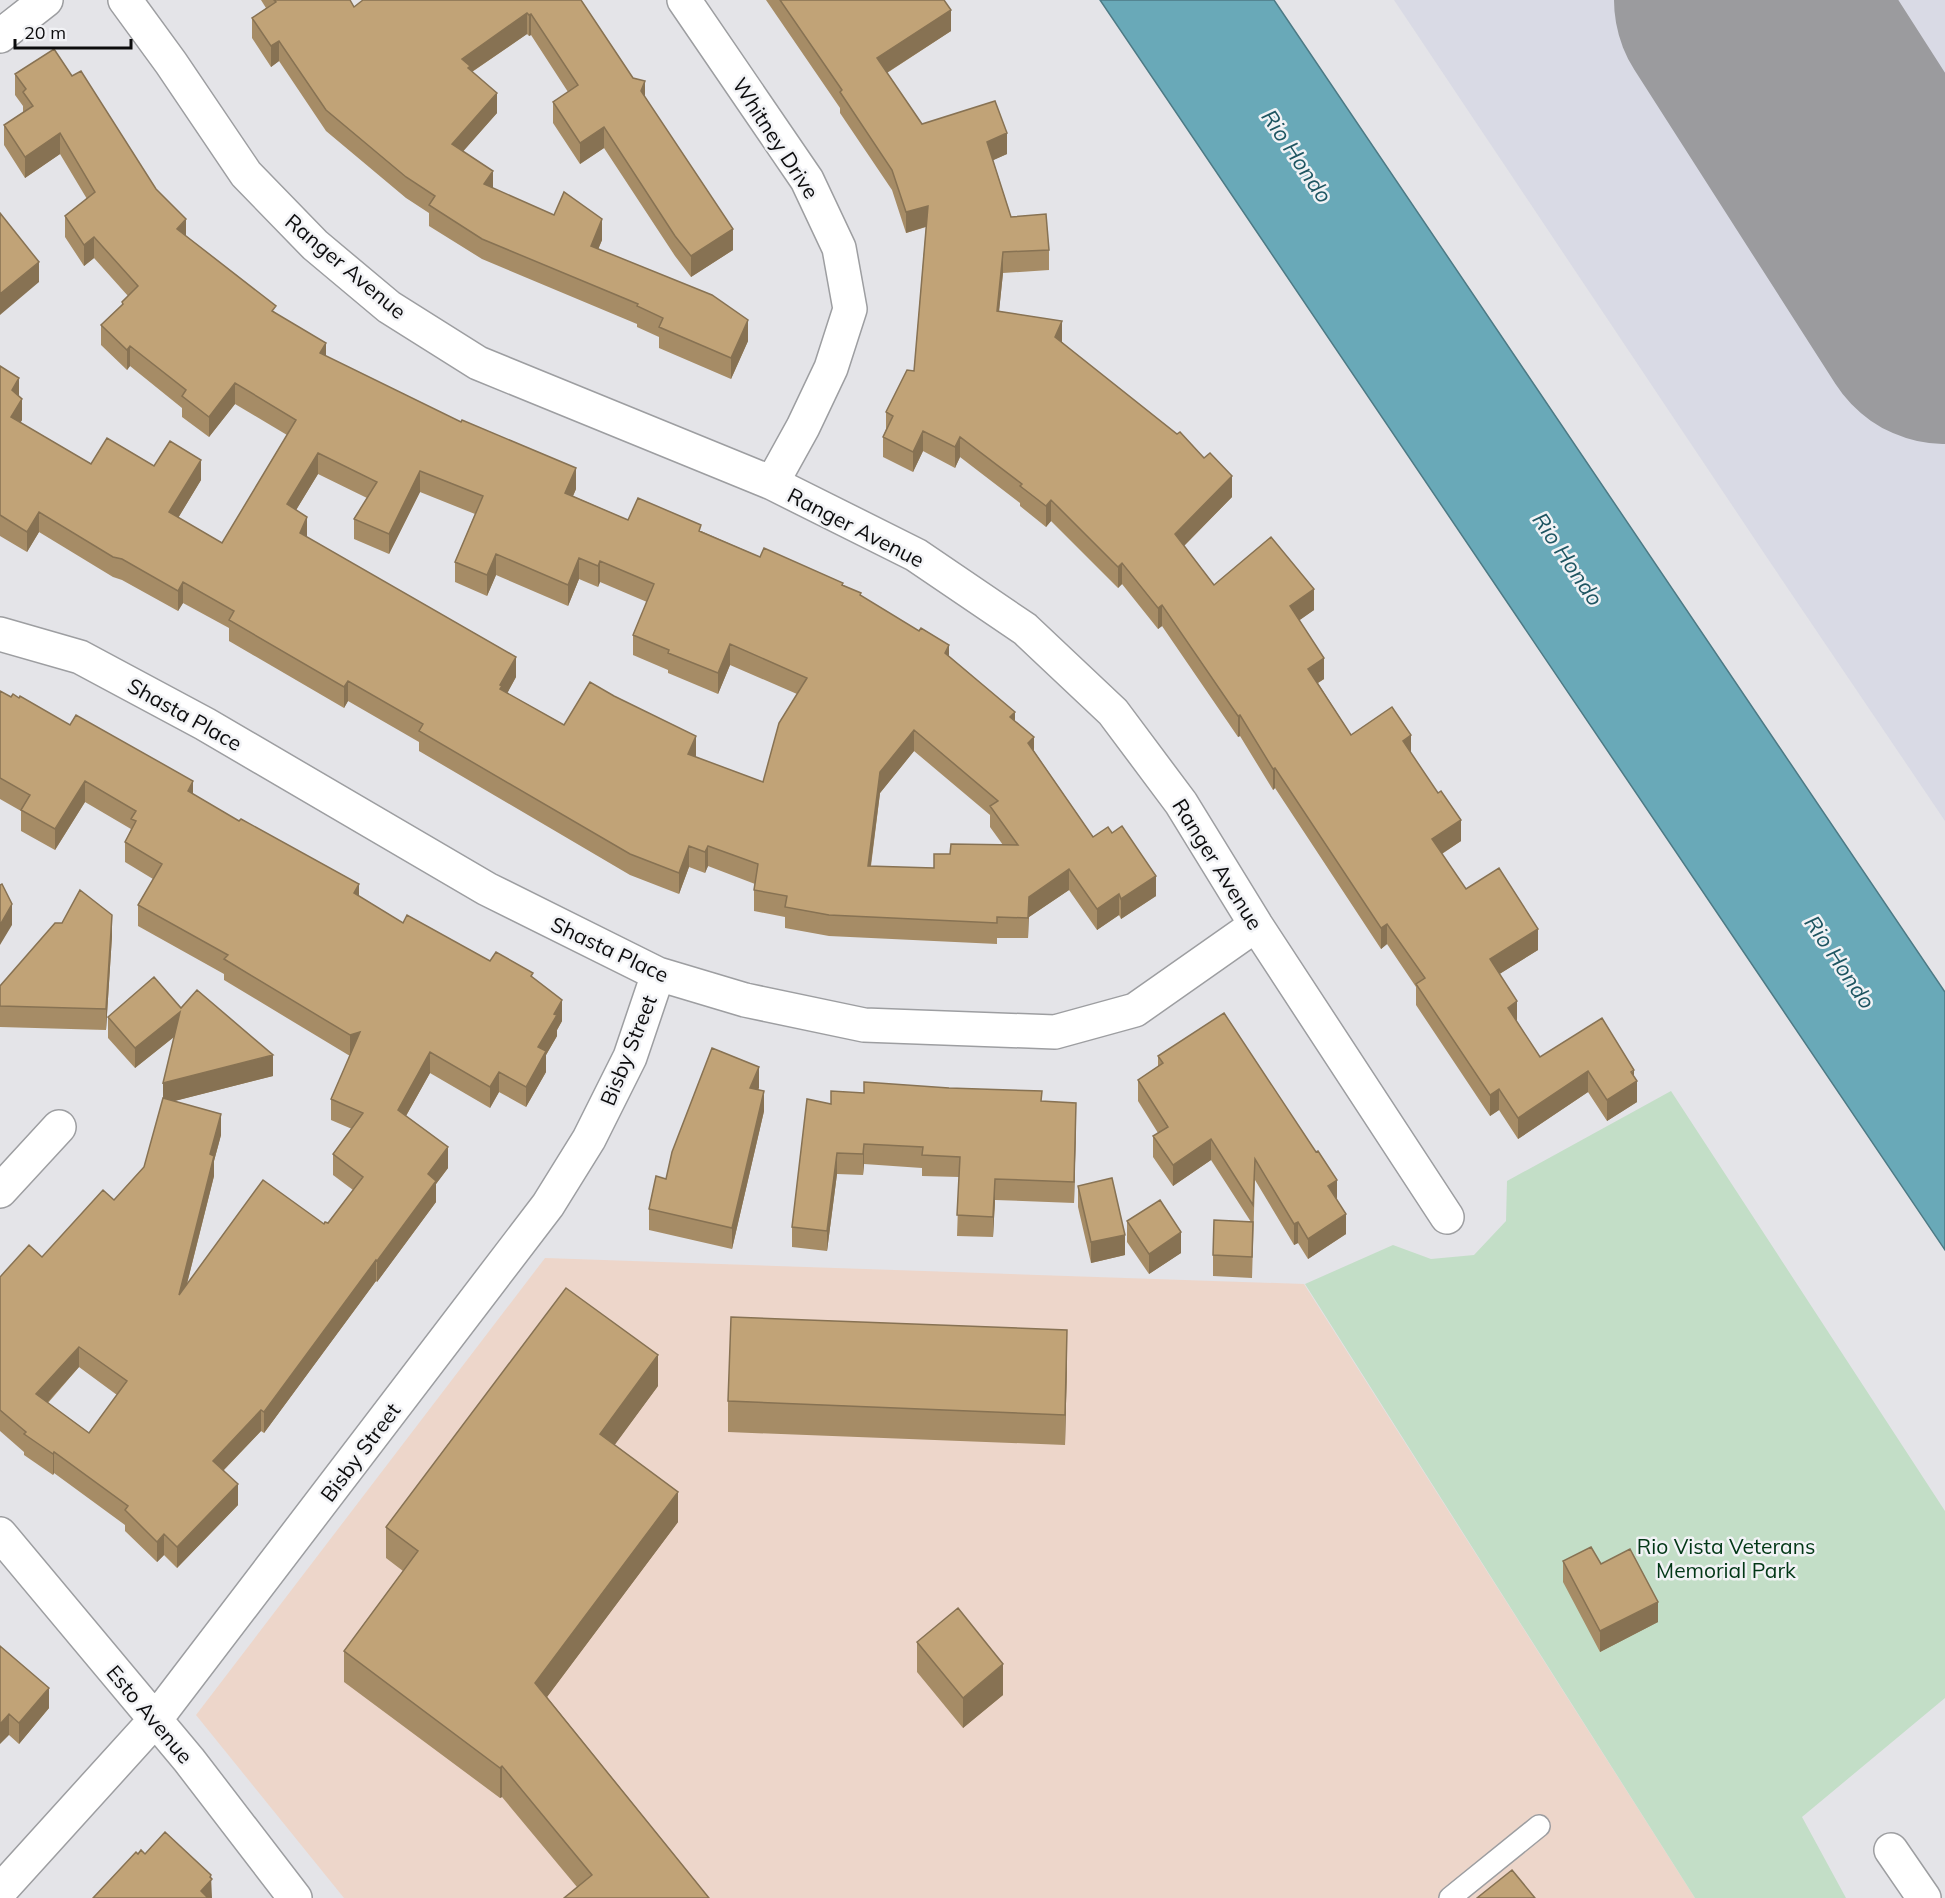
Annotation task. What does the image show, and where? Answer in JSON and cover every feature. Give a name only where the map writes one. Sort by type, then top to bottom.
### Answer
[{"type":"street","points":[[0,36],[46,0]]},
{"type":"street","name":"Ranger Avenue","points":[[125,0],[246,174],[315,244],[389,307],[478,363],[772,483],[916,555],[1025,630],[1113,712],[1182,803],[1256,925],[1447,1217]]},
{"type":"street","name":"Whitney Drive","points":[[684,0],[807,180],[839,248],[850,309],[831,368],[803,427],[772,483]]},
{"type":"street","name":"Shasta Place","points":[[0,634],[80,657],[205,724],[487,889],[658,974],[746,1000],[864,1025],[1055,1032],[1135,1010],[1256,925]]},
{"type":"street","name":"Bisby Street","points":[[0,1891],[155,1720],[548,1205],[589,1139],[630,1057],[658,974]]},
{"type":"street","points":[[0,1191],[59,1127]]},
{"type":"street","name":"Esto Avenue","points":[[0,1534],[189,1760],[296,1898]]},
{"type":"street","points":[[1891,1850],[1924,1898]]},
{"type":"lane","points":[[1450,1898],[1539,1826]]},
{"type":"shaded area","points":[[1394,0],[1945,0],[1945,821],[1772,565]]},
{"type":"shaded area","points":[[545,1258],[1304,1284],[1695,1898],[344,1898],[196,1715]]},
{"type":"green space","name":"Rio Vista Veterans Memorial Park","points":[[1671,1091],[1945,1511],[1945,1698],[1802,1817],[1846,1898],[1695,1898],[1305,1284],[1393,1245],[1431,1259],[1474,1255],[1506,1221],[1507,1181]]},
{"type":"water","name":"Rio Hondo","points":[[1100,0],[1274,0],[1945,992],[1945,1250]]},
{"type":"building","points":[[274,0],[350,0],[354,7],[363,0],[581,0],[633,78],[645,81],[641,91],[733,229],[691,256],[675,236],[604,127],[580,143],[553,102],[578,85],[531,14],[527,13],[462,59],[470,66],[468,68],[497,93],[452,144],[493,171],[484,184],[554,215],[564,192],[602,219],[591,246],[712,295],[748,320],[731,358],[659,327],[663,318],[637,306],[638,304],[482,239],[429,205],[435,196],[406,177],[326,110],[279,41],[271,46],[252,18],[276,2]]},
{"type":"building","points":[[780,0],[944,0],[951,10],[877,58],[922,124],[995,101],[1007,133],[987,142],[1011,217],[1046,214],[1049,250],[1003,252],[997,311],[1062,321],[1055,337],[1177,434],[1180,432],[1204,458],[1210,453],[1232,476],[1175,534],[1214,585],[1271,537],[1314,589],[1290,606],[1324,658],[1308,669],[1351,735],[1392,707],[1411,735],[1403,741],[1438,793],[1441,791],[1461,820],[1432,839],[1466,889],[1499,868],[1538,929],[1490,959],[1517,1001],[1508,1008],[1540,1057],[1602,1018],[1634,1070],[1631,1072],[1637,1081],[1607,1100],[1588,1071],[1518,1118],[1499,1089],[1490,1095],[1416,984],[1425,978],[1387,924],[1381,928],[1275,768],[1273,769],[1240,715],[1238,716],[1162,605],[1158,608],[1122,563],[1118,567],[1051,500],[1046,506],[1020,486],[1022,484],[960,437],[955,447],[923,431],[913,452],[883,437],[893,416],[886,412],[907,370],[914,371],[928,206],[906,212],[892,170],[840,92],[842,90]]},
{"type":"building","points":[[54,49],[72,76],[81,71],[156,189],[186,219],[177,229],[276,306],[272,311],[326,343],[320,353],[461,422],[462,420],[576,468],[565,493],[628,520],[638,498],[701,525],[699,531],[760,557],[764,548],[843,583],[842,585],[861,593],[860,595],[919,631],[921,628],[949,645],[945,653],[1015,712],[1010,717],[1034,737],[1028,743],[1093,837],[1108,827],[1112,833],[1122,826],[1156,876],[1121,899],[1119,894],[1097,909],[1069,869],[1029,897],[1028,918],[997,917],[997,923],[829,915],[785,907],[787,896],[754,890],[758,864],[708,846],[705,852],[689,846],[679,873],[630,854],[419,731],[423,724],[348,681],[344,687],[229,620],[234,611],[183,582],[178,591],[122,559],[113,557],[39,512],[27,532],[0,515],[0,366],[19,378],[12,390],[22,399],[11,417],[91,464],[107,438],[154,466],[170,441],[201,460],[169,512],[222,543],[296,420],[235,383],[209,417],[182,396],[186,390],[130,346],[127,350],[101,325],[138,286],[94,237],[84,245],[65,216],[95,192],[60,133],[25,157],[4,125],[33,106],[23,92],[26,89],[15,74]],"holes":[[[318,453],[377,482],[354,519],[389,534],[420,471],[483,496],[455,562],[487,575],[496,554],[568,585],[579,558],[598,566],[600,561],[654,584],[633,635],[669,650],[668,653],[718,673],[730,644],[807,678],[779,723],[763,782],[688,754],[696,736],[590,682],[564,725],[500,689],[516,657],[300,533],[307,517],[287,504]],[[914,730],[998,801],[990,806],[1018,845],[951,844],[950,854],[934,854],[934,868],[868,866],[880,772]]]},
{"type":"building","points":[[0,213],[39,262],[0,294]]},
{"type":"building","points":[[0,691],[11,697],[13,694],[19,698],[20,696],[70,725],[76,715],[193,781],[188,791],[239,821],[241,819],[359,884],[354,893],[403,923],[407,915],[490,961],[496,952],[533,973],[531,976],[562,1000],[554,1014],[557,1015],[538,1047],[546,1051],[526,1087],[499,1072],[490,1087],[430,1052],[398,1110],[448,1147],[428,1174],[436,1181],[264,1412],[261,1410],[213,1461],[238,1484],[177,1547],[164,1534],[157,1542],[125,1510],[128,1506],[54,1452],[53,1454],[24,1434],[26,1432],[0,1410],[0,1277],[29,1245],[42,1257],[103,1190],[114,1200],[144,1167],[163,1098],[221,1114],[210,1154],[214,1156],[179,1295],[263,1180],[324,1224],[328,1223],[363,1177],[333,1154],[363,1113],[331,1099],[360,1032],[350,1035],[224,959],[228,955],[138,905],[162,864],[125,842],[136,821],[131,819],[136,811],[85,781],[55,829],[21,810],[30,795],[0,778]],"holes":[[[79,1347],[127,1381],[89,1433],[36,1394]]]},
{"type":"building","points":[[2,884],[12,904],[0,925],[0,885]]},
{"type":"building","points":[[80,890],[112,915],[106,1009],[0,1006],[0,986],[55,923],[62,923]]},
{"type":"building","points":[[154,977],[181,1008],[197,990],[273,1055],[163,1083],[180,1012],[135,1048],[108,1017]]},
{"type":"building","points":[[1224,1013],[1337,1180],[1328,1186],[1346,1214],[1308,1239],[1298,1222],[1294,1224],[1255,1159],[1253,1205],[1211,1139],[1173,1165],[1153,1136],[1168,1127],[1138,1080],[1163,1063],[1158,1056]]},
{"type":"building","points":[[712,1048],[759,1067],[750,1088],[764,1091],[732,1228],[649,1209],[656,1176],[666,1179],[672,1152]]},
{"type":"building","points":[[864,1082],[1042,1091],[1041,1101],[1076,1103],[1074,1182],[995,1179],[993,1217],[957,1215],[960,1157],[922,1155],[923,1147],[864,1144],[863,1154],[837,1153],[827,1231],[792,1227],[807,1099],[831,1104],[831,1091],[864,1093]]},
{"type":"building","points":[[1112,1178],[1125,1235],[1091,1242],[1078,1186]]},
{"type":"building","points":[[1160,1200],[1181,1232],[1149,1254],[1127,1221]]},
{"type":"building","points":[[1214,1220],[1253,1222],[1252,1257],[1213,1255]]},
{"type":"building","points":[[566,1288],[658,1355],[600,1434],[678,1492],[535,1683],[709,1898],[564,1898],[592,1875],[502,1766],[500,1768],[344,1651],[418,1551],[386,1527]]},
{"type":"building","points":[[731,1317],[1067,1330],[1065,1415],[728,1401]]},
{"type":"building","points":[[1591,1547],[1601,1564],[1630,1549],[1658,1602],[1600,1631],[1563,1561]]},
{"type":"building","points":[[958,1608],[1003,1664],[963,1698],[917,1642]]},
{"type":"building","points":[[0,1646],[49,1688],[19,1723],[9,1714],[0,1724]]},
{"type":"building","points":[[165,1832],[211,1875],[212,1879],[201,1891],[208,1898],[93,1898],[136,1852],[138,1854],[141,1850],[145,1854]]},
{"type":"building","points":[[1512,1870],[1535,1898],[1477,1898]]},
{"type":"runway","points":[[1744,0],[1945,314]]}]
